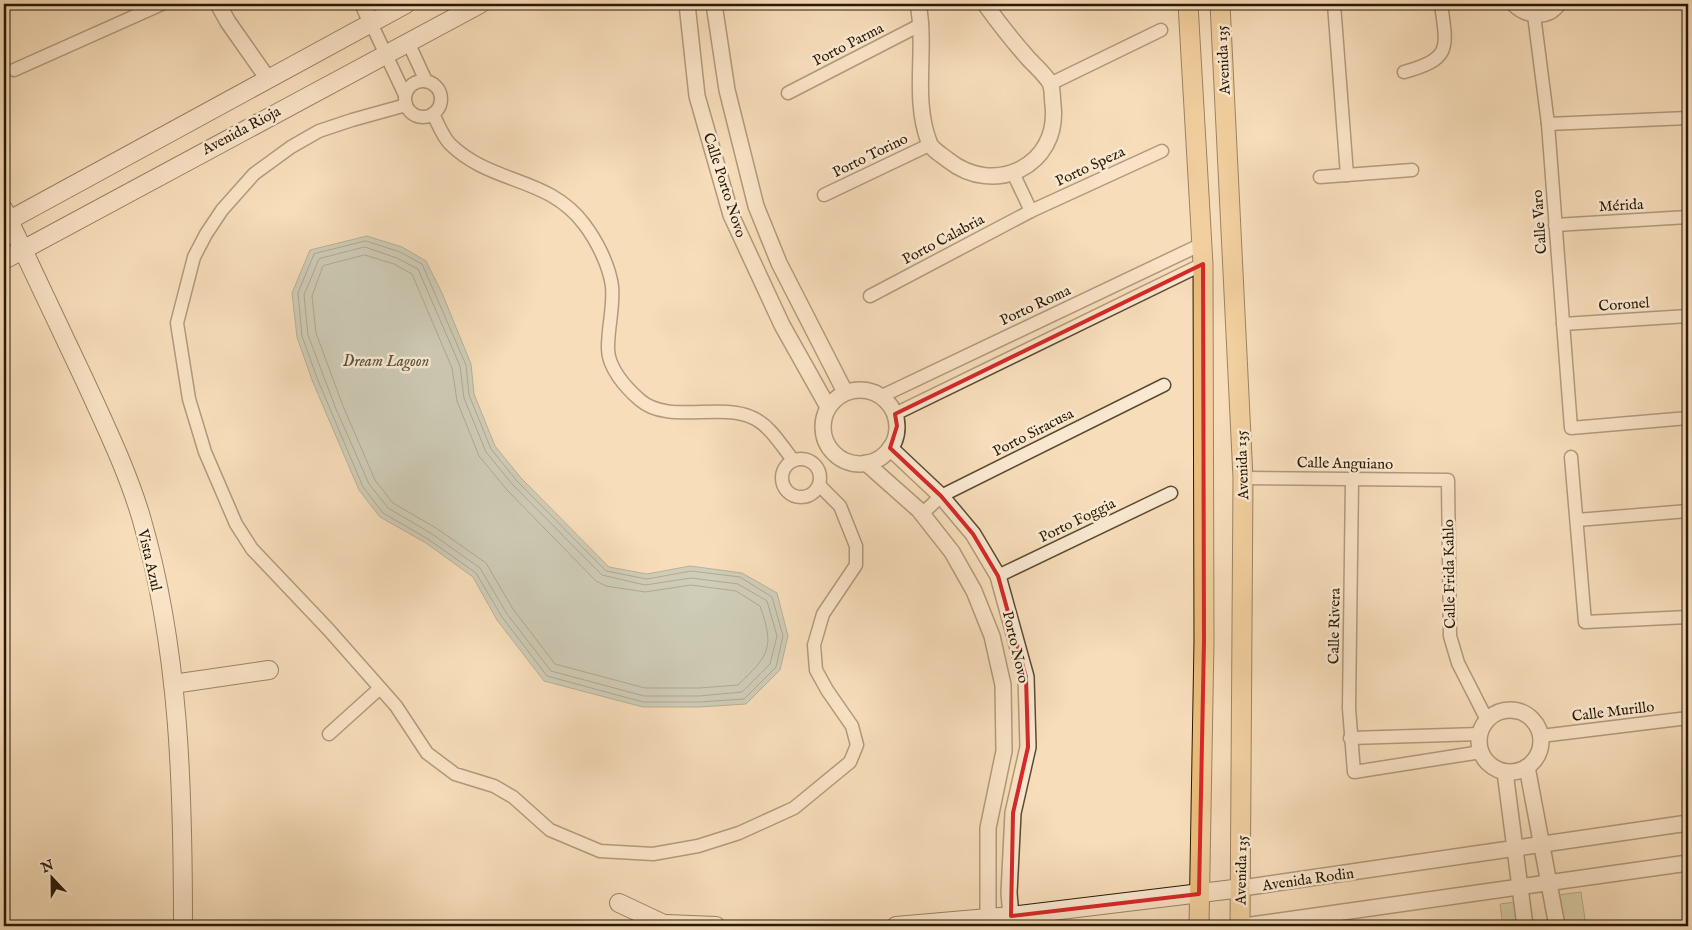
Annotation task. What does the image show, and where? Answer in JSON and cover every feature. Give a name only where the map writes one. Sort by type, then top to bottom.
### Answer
[{"type":"main road","points":[[5,218],[406,4]]},
{"type":"main road","name":"Avenida Rioja","points":[[4,260],[22,248],[480,4]]},
{"type":"main road","points":[[1188,4],[1203,264],[1204,641],[1199,926]]},
{"type":"main road","name":"Avenida 135","points":[[1220,4],[1243,478],[1242,926]]},
{"type":"main road","name":"Vista Azul","points":[[5,218],[22,248],[105,425],[141,517],[156,580],[173,684],[183,816],[183,926]]},
{"type":"main road","points":[[173,684],[269,670]]},
{"type":"main road","name":"Avenida Rodin","points":[[896,926],[1011,916],[1242,888]]},
{"type":"main road","points":[[619,903],[665,925],[716,926]]},
{"type":"street","points":[[14,70],[162,4]]},
{"type":"street","points":[[218,4],[228,22],[268,79]]},
{"type":"street","points":[[363,4],[406,100],[417,116],[425,117],[433,114],[440,106],[441,95],[435,86],[426,81],[408,42]]},
{"type":"street","name":"Calle Porto Novo","points":[[687,4],[697,96],[731,215],[782,325],[828,407]]},
{"type":"street","name":"Calle Porto Novo","points":[[714,4],[727,90],[756,206],[779,264],[845,392]]},
{"type":"street","points":[[918,4],[922,24],[920,106],[929,145],[960,169],[989,176],[1014,173],[1028,166],[1046,149],[1054,114],[1050,84],[1002,28],[985,4]]},
{"type":"street","points":[[1334,4],[1347,175]]},
{"type":"street","points":[[1404,72],[1428,65],[1442,54],[1445,36],[1441,4]]},
{"type":"street","points":[[1514,4],[1524,12],[1534,14],[1546,13],[1558,4]]},
{"type":"street","name":"Calle Varo","points":[[1534,14],[1548,124],[1572,428],[1688,418]]},
{"type":"street","name":"Porto Parma","points":[[788,92],[922,24]]},
{"type":"street","points":[[1050,84],[1161,30]]},
{"type":"street","points":[[426,81],[413,84],[406,100],[319,131],[291,147],[254,174],[222,210],[194,257],[176,324],[189,399],[205,452],[236,524],[252,549],[328,629],[396,706],[427,753],[455,774],[494,786],[513,797],[550,830],[600,850],[653,854],[698,846],[739,833],[794,808],[850,762],[857,745],[852,726],[826,690],[816,670],[814,645],[824,614],[856,565],[856,546],[840,506],[820,484]]},
{"type":"street","points":[[433,114],[448,143],[474,164],[499,176],[526,183],[547,192],[565,204],[584,223],[605,262],[612,286],[612,310],[607,349],[616,373],[642,402],[664,411],[726,412],[751,417],[766,427],[793,460]]},
{"type":"street","points":[[1548,124],[1688,118]]},
{"type":"street","name":"Porto Torino","points":[[824,195],[929,145]]},
{"type":"street","name":"Porto Speza","points":[[1031,211],[1162,151]]},
{"type":"street","points":[[1320,177],[1412,170]]},
{"type":"street","points":[[1014,173],[1031,211]]},
{"type":"street","name":"Porto Calabria","points":[[870,296],[1031,211]]},
{"type":"street","name":"Mérida","points":[[1555,225],[1688,217]]},
{"type":"street","name":"Porto Roma","points":[[882,396],[1202,244]]},
{"type":"street","points":[[895,414],[1203,264]]},
{"type":"street","points":[[1156,266],[1163,283]]},
{"type":"street","name":"Coronel","points":[[1563,324],[1688,316]]},
{"type":"street","name":"Porto Siracusa","points":[[922,514],[940,496],[1164,385]]},
{"type":"street","points":[[864,390],[882,396],[890,404],[895,414],[896,438],[890,448],[875,460],[866,463],[854,463],[842,460],[832,452],[826,442],[822,430],[823,418],[828,407],[845,392],[864,390]]},
{"type":"street","name":"Porto Novo","points":[[890,448],[940,496],[973,534],[998,576],[1026,677],[1028,748],[1013,812],[1009,893],[1011,916]]},
{"type":"street","points":[[1571,457],[1584,622],[1688,617]]},
{"type":"street","points":[[800,458],[812,461],[820,472],[820,484],[811,494],[805,496],[793,495],[788,492],[782,480],[782,474],[788,463],[793,460],[800,458]]},
{"type":"street","name":"Porto Novo","points":[[866,463],[922,514],[952,552],[974,591],[992,636],[1003,685],[1004,751],[988,828],[988,918]]},
{"type":"street","name":"Calle Anguiano","points":[[1243,478],[1448,480]]},
{"type":"street","name":"Calle Rivera","points":[[1352,480],[1350,738],[1354,772],[1481,752]]},
{"type":"street","name":"Calle Frida Kahlo","points":[[1448,480],[1450,636],[1458,663],[1483,727]]},
{"type":"street","name":"Porto Foggia","points":[[998,576],[1170,493]]},
{"type":"street","points":[[1577,520],[1688,512]]},
{"type":"street","points":[[329,734],[380,688]]},
{"type":"street","points":[[1350,738],[1483,727],[1502,711],[1519,711],[1534,720],[1541,736],[1540,752],[1527,767],[1515,772],[1506,772],[1492,767],[1481,752],[1483,727]]},
{"type":"street","name":"Calle Murillo","points":[[1541,736],[1688,718]]},
{"type":"street","points":[[1527,767],[1557,926]]},
{"type":"street","points":[[1506,772],[1525,926]]},
{"type":"street","name":"Avenida Rodin","points":[[1242,888],[1688,823]]},
{"type":"street","points":[[1242,926],[1688,863]]},
{"type":"highlighted area","points":[[1203,264],[1204,641],[1199,894],[1011,916],[1013,813],[1028,747],[1026,677],[998,576],[973,534],[941,496],[890,448],[897,426],[895,414]]},
{"type":"green space","points":[[1581,892],[1586,926],[1562,926],[1558,895]]},
{"type":"green space","points":[[1516,902],[1520,926],[1503,926],[1500,904]]},
{"type":"water","name":"Dream Lagoon","points":[[367,236],[402,247],[426,261],[442,293],[471,364],[474,394],[495,446],[521,478],[609,567],[647,574],[690,566],[742,573],[777,593],[788,636],[780,670],[746,704],[699,707],[643,707],[544,681],[497,620],[473,577],[426,543],[380,517],[359,490],[312,380],[297,337],[292,293],[310,250]]}]
